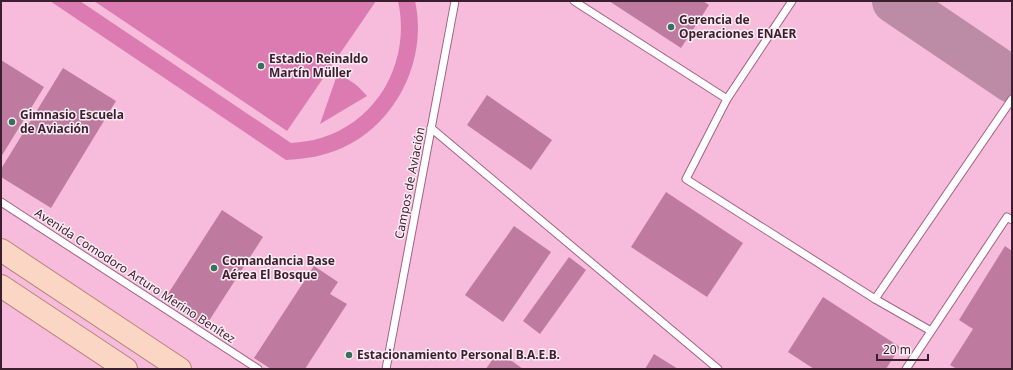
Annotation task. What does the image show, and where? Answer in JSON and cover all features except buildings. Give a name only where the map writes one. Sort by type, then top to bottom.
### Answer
[{"type":"main road","points":[[1,250],[180,369]]},
{"type":"main road","points":[[1,286],[126,369]]},
{"type":"lane","name":"Campos de Aviación","points":[[386,369],[455,1]]},
{"type":"lane","points":[[574,1],[727,99]]},
{"type":"lane","points":[[792,1],[727,99],[686,180],[875,299],[931,331]]},
{"type":"lane","points":[[875,299],[1012,99]]},
{"type":"lane","points":[[431,128],[718,369]]},
{"type":"lane","name":"Avenida Comodoro Arturo Merino Benítez","points":[[1,202],[258,369]]},
{"type":"lane","points":[[906,369],[1007,217],[1012,220]]},
{"type":"shaded area","points":[[50,1],[80,1],[291,143],[321,138],[342,129],[360,117],[375,102],[395,65],[400,44],[401,23],[398,1],[415,1],[418,23],[417,45],[412,66],[404,87],[393,106],[378,123],[361,137],[335,151],[315,157],[286,160]]},
{"type":"shaded area","name":"Estadio Reinaldo Martín Müller","points":[[94,1],[376,1],[287,131]]},
{"type":"shaded area","points":[[337,75],[354,83],[367,96],[320,124]]},
{"type":"taxiway","points":[[895,1],[1012,80]]},
{"type":"place","name":"Gerencia de Operaciones ENAER","points":[[671,27]]},
{"type":"place","name":"Estadio Reinaldo Martín Müller","points":[[261,66]]},
{"type":"place","name":"Gimnasio Escuela de Aviación","points":[[12,122]]},
{"type":"place","name":"Comandancia Base Aérea El Bosque","points":[[214,268]]},
{"type":"place","name":"Estacionamiento Personal B.A.E.B.","points":[[349,355]]}]
